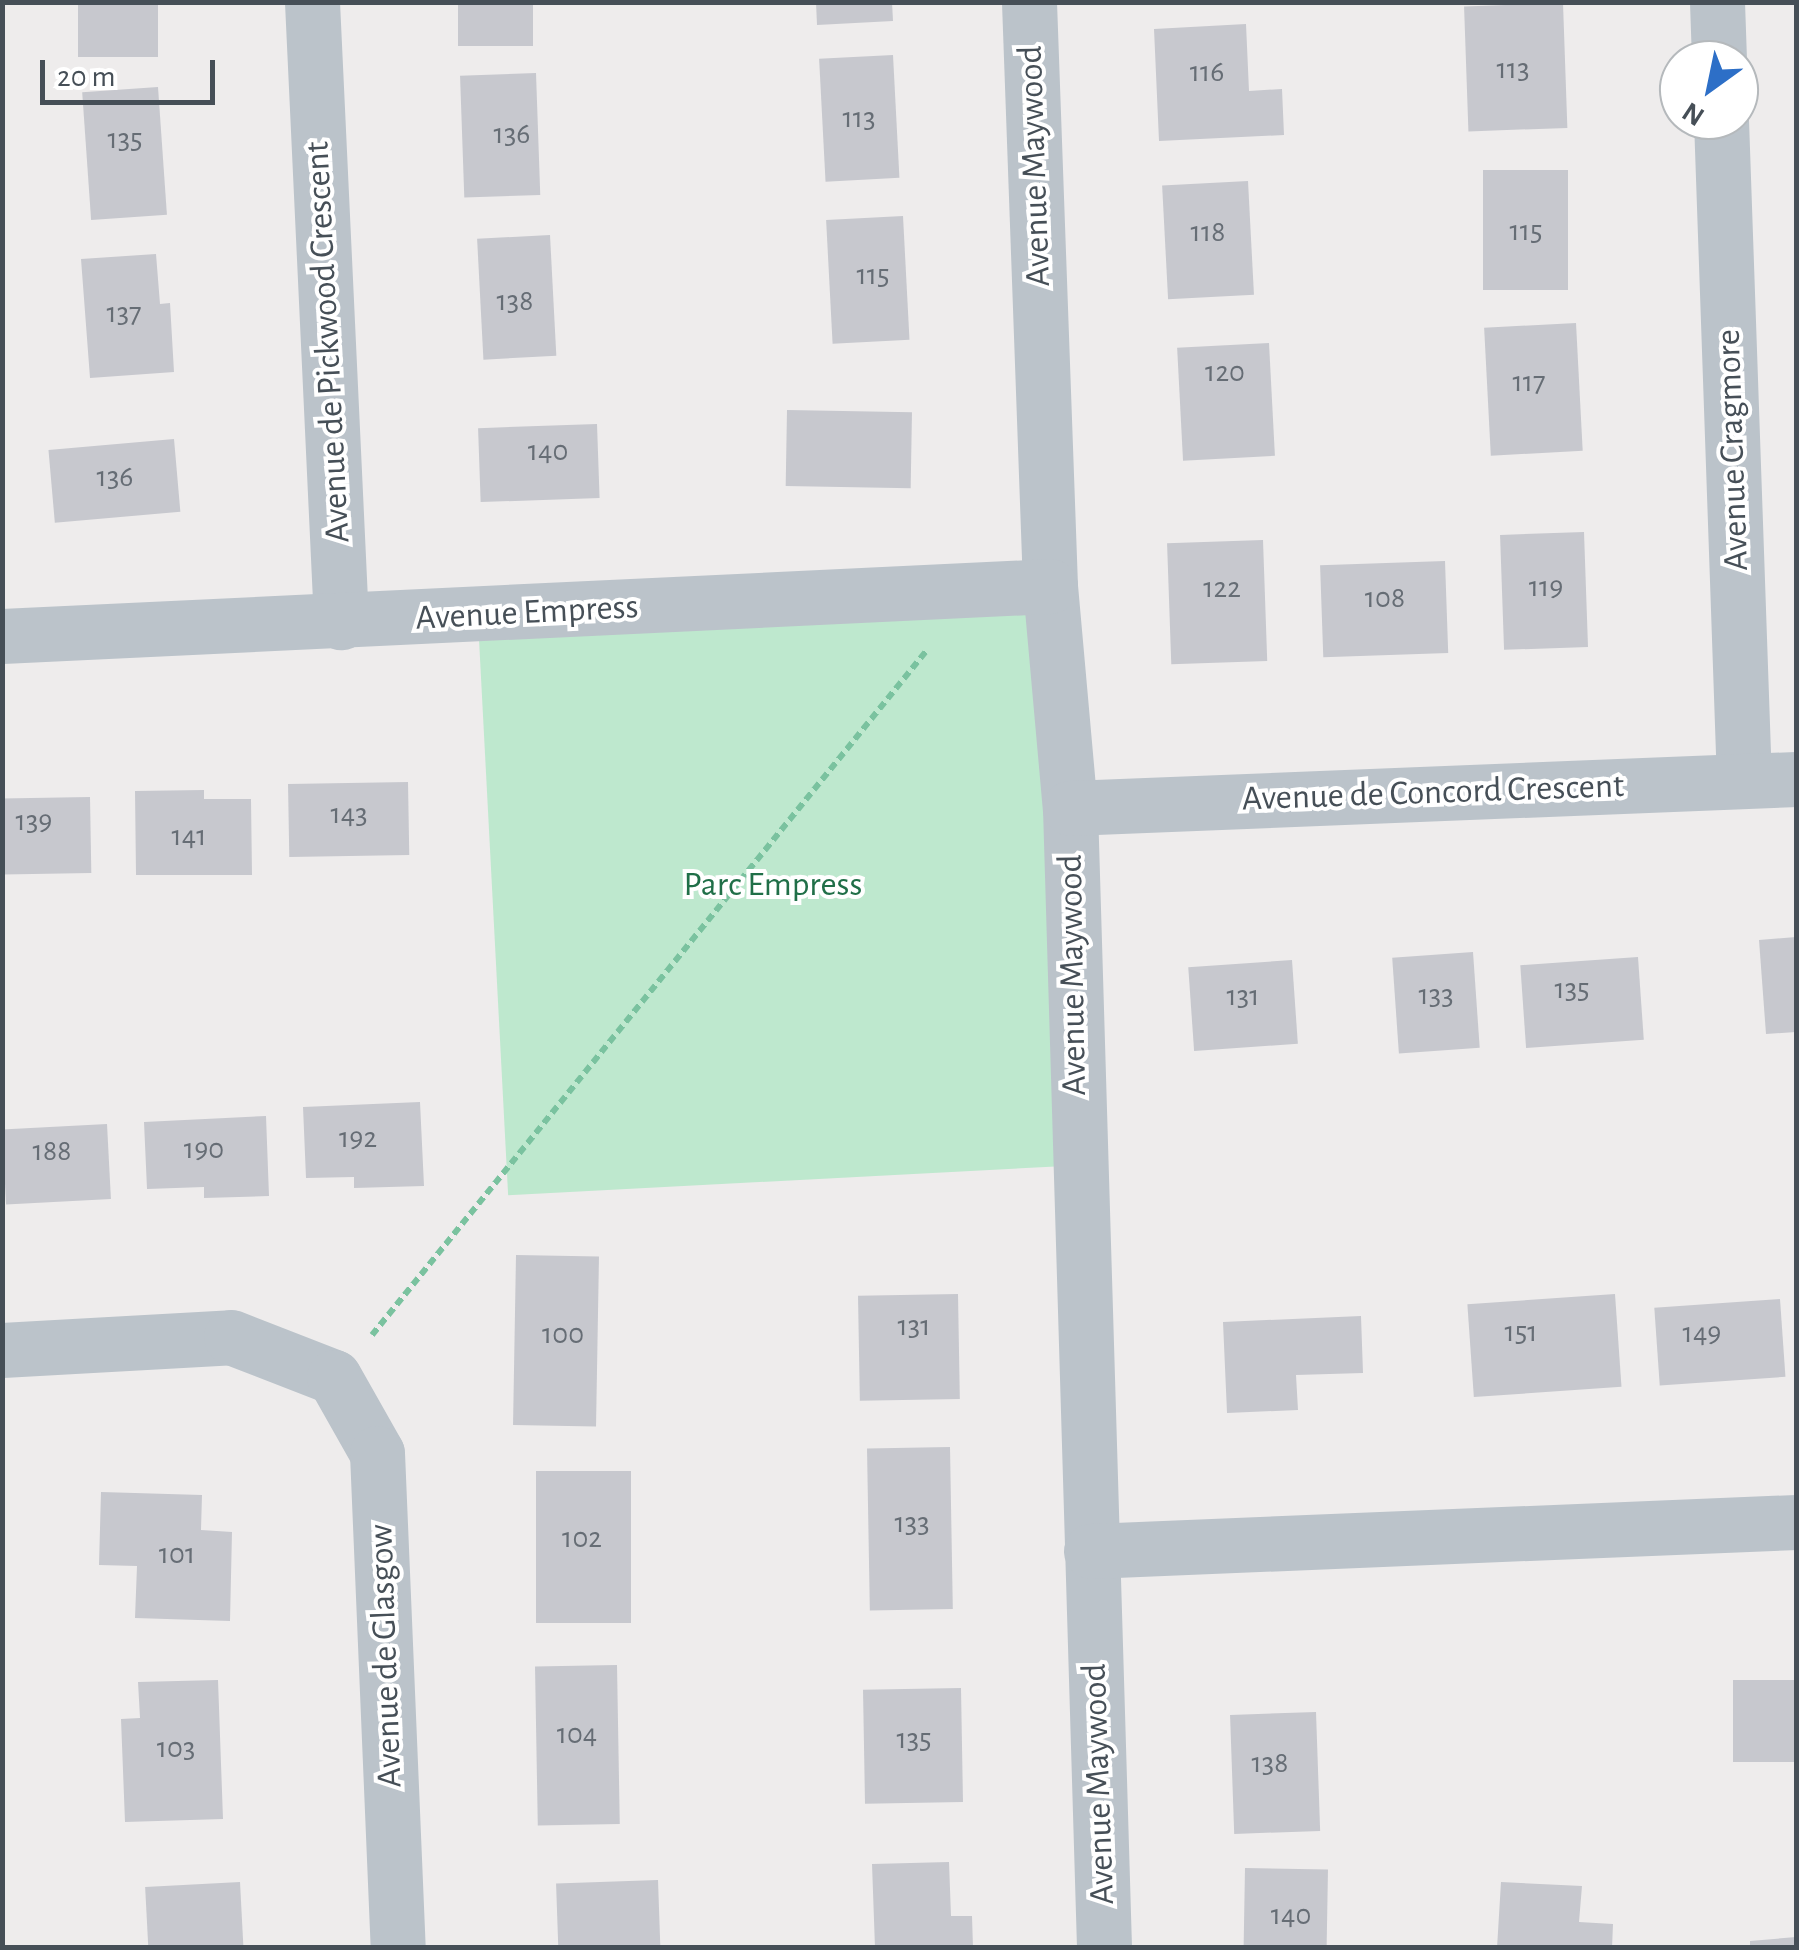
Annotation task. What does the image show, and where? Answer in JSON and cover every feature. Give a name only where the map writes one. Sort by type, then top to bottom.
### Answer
[{"type":"street","name":"Avenue de Pickwood Crescent","points":[[312,2],[342,622]]},
{"type":"street","name":"Avenue Maywood","points":[[1029,2],[1050,586],[1070,808],[1104,1948]]},
{"type":"street","points":[[1717,2],[1718,40]]},
{"type":"street","name":"Avenue Cragmore","points":[[1722,140],[1770,780]]},
{"type":"street","name":"Avenue Empress","points":[[2,636],[1050,586]]},
{"type":"street","name":"Avenue de Concord Crescent","points":[[1070,808],[1770,780]]},
{"type":"street","points":[[2,1350],[231,1337],[350,1358]]},
{"type":"street","name":"Avenue de Glasgow","points":[[350,1358],[377,1453],[398,1948]]},
{"type":"street","points":[[1092,1552],[1796,1522]]},
{"type":"path","points":[[350,1358],[938,637]]},
{"type":"green space","name":"Parc Empress","points":[[1050,586],[1080,1165],[508,1195],[478,616]]},
{"type":"building","points":[[78,2],[158,2],[158,57],[78,57]]},
{"type":"building","points":[[458,2],[533,2],[533,46],[458,46]]},
{"type":"building","points":[[816,2],[892,2],[893,21],[817,25]]},
{"type":"building","points":[[1563,3],[1567,128],[1468,131],[1464,6]]},
{"type":"building","points":[[1246,24],[1249,91],[1282,89],[1284,135],[1159,141],[1154,29]]},
{"type":"building","points":[[893,55],[899,178],[826,182],[819,59]]},
{"type":"building","points":[[536,73],[540,195],[464,198],[460,76]]},
{"type":"building","points":[[158,87],[167,215],[91,220],[82,92]]},
{"type":"building","points":[[1483,170],[1568,170],[1568,290],[1483,290]]},
{"type":"building","points":[[1248,181],[1254,295],[1168,299],[1162,186]]},
{"type":"building","points":[[903,216],[909,340],[833,344],[826,220]]},
{"type":"building","points":[[550,235],[556,356],[483,360],[477,239]]},
{"type":"building","points":[[156,254],[160,304],[170,303],[174,372],[90,378],[81,259]]},
{"type":"building","points":[[1576,323],[1583,451],[1491,456],[1484,328]]},
{"type":"building","points":[[1269,343],[1275,456],[1183,461],[1177,348]]},
{"type":"building","points":[[787,410],[912,412],[911,488],[786,486]]},
{"type":"building","points":[[597,424],[600,498],[481,502],[478,428]]},
{"type":"building","points":[[174,439],[180,512],[55,523],[48,450]]},
{"type":"building","points":[[1584,532],[1588,647],[1504,650],[1500,535]]},
{"type":"building","points":[[1263,540],[1267,661],[1171,664],[1167,543]]},
{"type":"building","points":[[1445,561],[1448,653],[1323,657],[1320,565]]},
{"type":"building","points":[[408,782],[409,855],[289,857],[288,784]]},
{"type":"building","points":[[204,790],[204,799],[251,799],[252,875],[136,875],[135,791]]},
{"type":"building","points":[[90,797],[91,873],[3,875],[2,799]]},
{"type":"building","points":[[1796,937],[1796,1032],[1766,1034],[1759,940]]},
{"type":"building","points":[[1473,952],[1480,1048],[1399,1053],[1392,958]]},
{"type":"building","points":[[1638,957],[1644,1040],[1526,1048],[1520,965]]},
{"type":"building","points":[[1292,960],[1298,1044],[1194,1051],[1188,967]]},
{"type":"building","points":[[420,1102],[424,1186],[354,1188],[354,1177],[306,1178],[303,1107]]},
{"type":"building","points":[[266,1116],[269,1196],[204,1198],[204,1187],[147,1189],[144,1122]]},
{"type":"building","points":[[107,1124],[111,1199],[6,1204],[2,1129]]},
{"type":"building","points":[[516,1255],[599,1256],[596,1426],[513,1425]]},
{"type":"building","points":[[958,1294],[960,1399],[860,1401],[858,1296]]},
{"type":"building","points":[[1615,1294],[1621,1387],[1474,1397],[1467,1304]]},
{"type":"building","points":[[1780,1299],[1785,1377],[1660,1386],[1654,1308]]},
{"type":"building","points":[[1361,1316],[1363,1373],[1296,1375],[1298,1410],[1227,1413],[1223,1322]]},
{"type":"building","points":[[950,1447],[953,1609],[870,1610],[867,1448]]},
{"type":"building","points":[[536,1471],[631,1471],[631,1623],[536,1623]]},
{"type":"building","points":[[101,1492],[202,1495],[201,1530],[232,1532],[230,1621],[135,1618],[137,1566],[99,1565]]},
{"type":"building","points":[[617,1665],[620,1824],[538,1825],[535,1666]]},
{"type":"building","points":[[218,1680],[223,1819],[125,1822],[121,1719],[140,1718],[138,1682]]},
{"type":"building","points":[[1733,1680],[1796,1680],[1796,1762],[1733,1762]]},
{"type":"building","points":[[961,1688],[963,1802],[865,1804],[863,1690]]},
{"type":"building","points":[[1316,1712],[1320,1831],[1234,1834],[1230,1715]]},
{"type":"building","points":[[949,1862],[951,1916],[972,1916],[973,1948],[875,1948],[872,1864]]},
{"type":"building","points":[[1245,1868],[1328,1869],[1327,1948],[1244,1948]]},
{"type":"building","points":[[658,1880],[660,1948],[558,1948],[556,1884]]},
{"type":"building","points":[[240,1882],[243,1948],[148,1948],[145,1887]]},
{"type":"building","points":[[1501,1882],[1582,1886],[1579,1922],[1613,1924],[1612,1948],[1497,1948]]},
{"type":"building","points":[[1796,1937],[1796,1948],[1750,1948],[1750,1941]]}]
